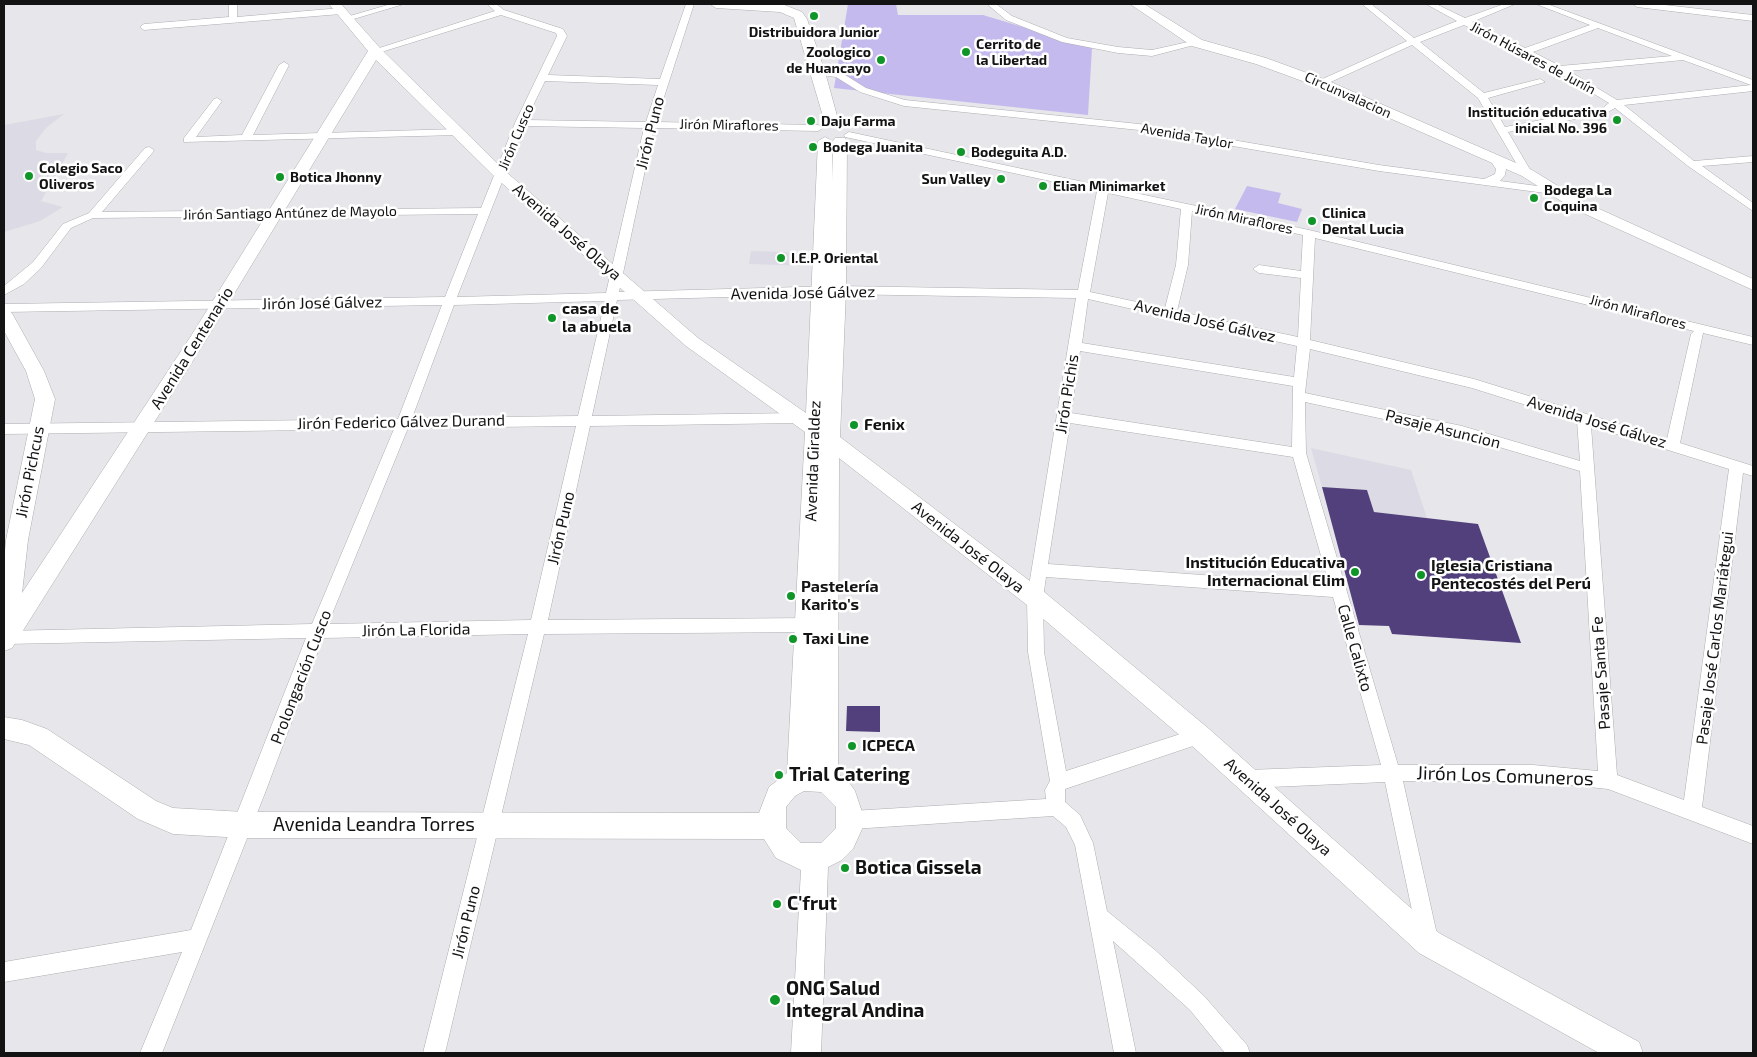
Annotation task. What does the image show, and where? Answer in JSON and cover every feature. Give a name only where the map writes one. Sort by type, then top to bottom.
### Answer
[{"type":"street","points":[[233,4],[233,20]]},
{"type":"street","points":[[144,27],[341,11],[400,4]]},
{"type":"street","points":[[491,4],[501,12]]},
{"type":"street","name":"Jirón Puno","points":[[434,1053],[538,628],[650,124],[690,4]]},
{"type":"street","name":"Avenida Giraldez","points":[[716,4],[782,8],[798,15],[801,19],[818,72],[833,134],[829,291],[814,430],[799,781]]},
{"type":"street","points":[[991,4],[1009,18],[1065,40],[1152,54],[1197,43]]},
{"type":"street","name":"Circunvalacion","points":[[1136,4],[1197,43],[1261,61],[1321,83],[1526,173],[1560,192],[1578,205],[1753,285]]},
{"type":"street","name":"Jirón Húsares de Junín","points":[[1430,4],[1559,70],[1615,103],[1692,164],[1753,208]]},
{"type":"street","points":[[1321,83],[1413,41],[1510,4]]},
{"type":"street","points":[[1540,4],[1753,83]]},
{"type":"street","points":[[1637,4],[1752,20]]},
{"type":"street","points":[[1721,4],[1733,16]]},
{"type":"street","points":[[1374,6],[1413,41],[1482,96],[1526,173]]},
{"type":"street","name":"Avenida José Olaya","points":[[341,11],[374,51],[500,174],[692,342],[814,430],[1035,598],[1200,736],[1429,943],[1628,1053]]},
{"type":"street","points":[[374,51],[501,12]]},
{"type":"street","name":"Jirón Cusco","points":[[450,300],[520,123],[562,36],[560,31],[501,12]]},
{"type":"street","points":[[1524,52],[1599,26]]},
{"type":"street","name":"Avenida Centenario","points":[[5,639],[143,426],[374,51]]},
{"type":"street","points":[[1559,70],[1684,57]]},
{"type":"street","points":[[246,138],[284,65]]},
{"type":"street","name":"Avenida Taylor","points":[[818,72],[839,75],[863,90],[904,103],[1045,116],[1138,128],[1379,168],[1560,192]]},
{"type":"street","points":[[542,78],[663,82]]},
{"type":"street","points":[[1482,96],[1540,82]]},
{"type":"street","points":[[1503,130],[1606,110],[1615,103],[1753,88]]},
{"type":"street","points":[[217,100],[188,140],[458,132]]},
{"type":"street","name":"Jirón Miraflores","points":[[520,123],[650,124],[833,134],[1309,232],[1753,341]]},
{"type":"street","points":[[4,291],[20,280],[36,265],[67,226],[82,218],[93,215],[149,150]]},
{"type":"street","points":[[1692,164],[1753,159]]},
{"type":"street","points":[[1484,182],[1496,179],[1500,174],[1501,169],[1495,160]]},
{"type":"street","name":"Jirón Pichis","points":[[1056,807],[1054,790],[1059,782],[1036,652],[1035,598],[1083,294],[1103,190]]},
{"type":"street","name":"Circunvalacion","points":[[1560,192],[1587,201],[1753,276]]},
{"type":"street","points":[[1170,314],[1182,265],[1187,207]]},
{"type":"street","name":"Jirón Santiago Antúnez de Mayolo","points":[[93,215],[486,211]]},
{"type":"street","name":"Calle Calixto","points":[[1309,232],[1304,343],[1298,389],[1299,453],[1392,773],[1429,943]]},
{"type":"street","points":[[1259,269],[1306,275]]},
{"type":"street","name":"Avenida José Gálvez","points":[[640,296],[829,291],[1083,294],[1304,343],[1474,384],[1753,471]]},
{"type":"street","name":"Jirón José Gálvez","points":[[4,308],[640,296]]},
{"type":"street","name":"Prolongación Cusco","points":[[151,1053],[244,825],[317,632],[404,422],[450,300]]},
{"type":"street","name":"Jirón Pichcus","points":[[4,315],[35,371],[45,399],[17,540],[5,639]]},
{"type":"street","points":[[1673,445],[1696,334]]},
{"type":"street","name":"Pasaje Asuncion","points":[[1075,346],[1298,389],[1462,431],[1587,468]]},
{"type":"street","name":"Pasaje Santa Fe","points":[[1584,417],[1608,780]]},
{"type":"street","points":[[1064,418],[1299,453]]},
{"type":"street","name":"Jirón Federico Gálvez Durand","points":[[4,429],[585,421],[814,430]]},
{"type":"street","name":"Avenida Giraldez","points":[[814,430],[827,625],[825,781]]},
{"type":"street","name":"Pasaje José Carlos Mariátegui","points":[[1692,810],[1737,466]]},
{"type":"street","points":[[1039,570],[1339,591]]},
{"type":"street","name":"Jirón La Florida","points":[[5,639],[538,628],[827,625]]},
{"type":"street","name":"Avenida Leandra Torres","points":[[4,728],[22,731],[38,737],[160,817],[173,821],[244,825],[770,826]]},
{"type":"street","points":[[1059,782],[1200,736]]},
{"type":"street","name":"Jirón Los Comuneros","points":[[1248,779],[1392,773],[1533,773],[1608,780],[1692,810],[1753,835]]},
{"type":"street","points":[[806,1053],[815,867],[842,842],[852,820],[850,807],[845,795],[836,786],[825,781],[812,779],[799,781],[788,787],[778,797],[772,809],[770,826],[778,842],[786,850],[815,867]]},
{"type":"street","points":[[852,820],[1056,807],[1066,812],[1079,831],[1084,843],[1125,1053]]},
{"type":"street","points":[[1099,918],[1148,957],[1197,1003],[1239,1053]]},
{"type":"street","points":[[4,972],[198,939]]},
{"type":"shaded area","points":[[848,4],[896,4],[898,15],[983,15],[1092,48],[1088,115],[834,88]]},
{"type":"shaded area","name":"Colegio Saco Oliveros","points":[[64,114],[46,128],[36,141],[36,150],[46,153],[68,153],[41,201],[63,207],[40,221],[4,232],[4,125]]},
{"type":"shaded area","points":[[1247,186],[1281,193],[1278,203],[1302,209],[1297,222],[1235,209]]},
{"type":"shaded area","name":"I.E.P. Oriental","points":[[751,251],[812,253],[810,266],[749,264]]},
{"type":"shaded area","points":[[1311,448],[1411,470],[1427,518],[1374,512],[1367,490],[1322,487]]},
{"type":"building","name":"Iglesia Cristiana Pentecostés del Perú","points":[[1322,487],[1367,490],[1374,512],[1478,524],[1521,643],[1392,634],[1389,626],[1359,625]]},
{"type":"building","points":[[847,706],[880,706],[880,732],[846,731]]},
{"type":"place","name":"Distribuidora Junior","points":[[814,16]]},
{"type":"place","name":"Cerrito de la Libertad","points":[[966,52]]},
{"type":"place","name":"Zoologico de Huancayo","points":[[881,60]]},
{"type":"place","name":"Institución educativa inicial No. 396","points":[[1617,120]]},
{"type":"place","name":"Daju Farma","points":[[811,121]]},
{"type":"place","name":"Bodega Juanita","points":[[813,147]]},
{"type":"place","name":"Bodeguita A.D.","points":[[961,152]]},
{"type":"place","name":"Colegio Saco Oliveros","points":[[29,176]]},
{"type":"place","name":"Botica Jhonny","points":[[280,177]]},
{"type":"place","name":"Sun Valley","points":[[1001,179]]},
{"type":"place","name":"Elian Minimarket","points":[[1043,186]]},
{"type":"place","name":"Bodega La Coquina","points":[[1534,198]]},
{"type":"place","name":"Clinica Dental Lucia","points":[[1312,221]]},
{"type":"place","name":"I.E.P. Oriental","points":[[781,258]]},
{"type":"place","name":"casa de la abuela","points":[[552,318]]},
{"type":"place","name":"Fenix","points":[[854,425]]},
{"type":"place","name":"Institución Educativa Internacional Elim","points":[[1355,572]]},
{"type":"place","name":"Iglesia Cristiana Pentecostés del Perú","points":[[1421,575]]},
{"type":"place","name":"Pastelería Karito's","points":[[791,596]]},
{"type":"place","name":"Taxi Line","points":[[793,639]]},
{"type":"place","name":"ICPECA","points":[[852,746]]},
{"type":"place","name":"Trial Catering","points":[[779,775]]},
{"type":"place","name":"Botica Gissela","points":[[845,868]]},
{"type":"place","name":"C'frut","points":[[777,904]]},
{"type":"place","name":"ONG Salud Integral Andina","points":[[775,1000]]}]
